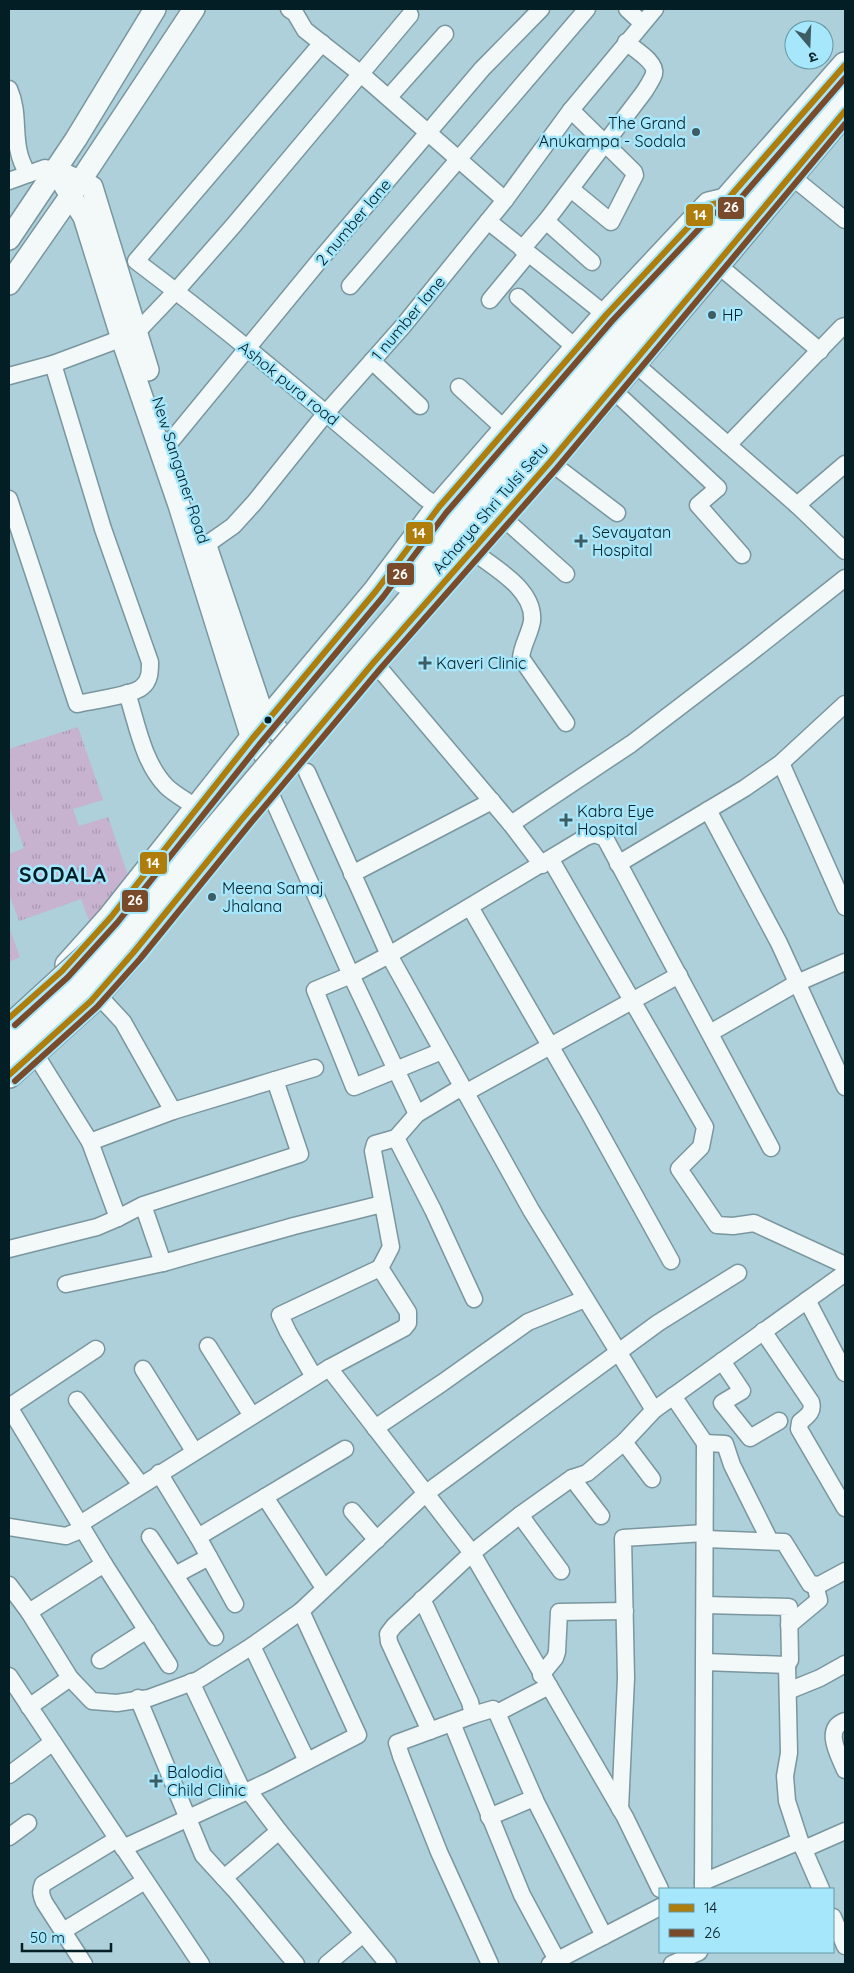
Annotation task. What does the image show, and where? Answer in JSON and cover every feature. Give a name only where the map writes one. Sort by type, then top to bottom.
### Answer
[{"type":"highway","name":"Acharya Shri Tulsi Setu","points":[[9,1028],[87,959],[721,206],[845,65]]},
{"type":"highway","name":"Acharya Shri Tulsi Setu","points":[[9,1053],[84,984],[421,587],[696,270],[845,91]]},
{"type":"highway","points":[[9,1075],[97,994],[133,953],[274,780],[303,762],[374,662],[550,462],[718,265],[845,111]]},
{"type":"highway","points":[[9,1018],[62,972],[110,917],[268,720],[376,591],[439,508],[606,315],[709,205],[721,206]]},
{"type":"main road","points":[[9,239],[86,124],[155,9]]},
{"type":"main road","points":[[9,284],[76,188],[194,9]]},
{"type":"main road","name":"New Sanganer Road","points":[[55,170],[76,188],[84,217],[171,441],[261,709],[303,762]]},
{"type":"main road","name":"New Sanganer Road","points":[[129,336],[252,740],[274,780]]},
{"type":"street","name":"2 number lane","points":[[171,441],[324,254],[482,69],[541,9]]},
{"type":"street","points":[[350,286],[587,9]]},
{"type":"street","points":[[627,9],[642,22]]},
{"type":"street","points":[[294,10],[305,30],[362,74],[505,200],[570,110],[642,22],[655,9]]},
{"type":"street","points":[[9,376],[53,364],[129,336],[176,291],[362,74],[410,15]]},
{"type":"street","points":[[389,97],[446,34]]},
{"type":"street","points":[[490,300],[604,142],[644,92],[654,75],[651,63],[626,42]]},
{"type":"street","name":"Ashok pura road","points":[[322,43],[136,261],[176,291],[326,413],[439,508]]},
{"type":"street","points":[[9,89],[14,106],[16,147],[28,174]]},
{"type":"street","points":[[570,110],[635,174],[613,221],[609,222],[571,189]]},
{"type":"street","points":[[9,180],[45,168],[55,170]]},
{"type":"street","points":[[791,176],[845,220]]},
{"type":"street","name":"1 number lane","points":[[206,545],[233,526],[254,503],[326,413],[404,326],[505,200]]},
{"type":"street","points":[[488,221],[606,315]]},
{"type":"street","points":[[546,221],[592,262]]},
{"type":"street","points":[[718,265],[820,351]]},
{"type":"street","points":[[518,297],[577,349]]},
{"type":"street","points":[[728,445],[845,326]]},
{"type":"street","points":[[372,361],[420,406]]},
{"type":"street","points":[[634,363],[797,505],[845,551]]},
{"type":"street","points":[[9,498],[77,704],[142,688],[150,676],[150,662],[103,529],[53,364]]},
{"type":"street","points":[[459,387],[507,431]]},
{"type":"street","points":[[612,389],[718,488],[698,505],[742,555]]},
{"type":"street","points":[[550,462],[617,513]]},
{"type":"street","points":[[797,505],[845,464]]},
{"type":"street","points":[[501,516],[566,574]]},
{"type":"street","points":[[471,550],[522,590],[531,604],[532,620],[521,658],[566,723]]},
{"type":"street","points":[[511,824],[631,744],[845,578]]},
{"type":"street","points":[[374,662],[511,824],[546,862],[632,1002],[705,1127],[701,1147],[679,1169],[717,1225],[734,1226],[754,1222],[845,1265]]},
{"type":"street","points":[[127,693],[144,749],[153,769],[167,786],[198,808]]},
{"type":"street","points":[[618,864],[708,810],[781,763],[845,704]]},
{"type":"street","points":[[303,762],[389,955],[531,1210],[654,1410]]},
{"type":"street","points":[[781,763],[845,906]]},
{"type":"street","points":[[274,780],[351,975],[417,1114]]},
{"type":"street","points":[[352,874],[492,801]]},
{"type":"street","points":[[708,810],[780,943],[845,1087]]},
{"type":"street","points":[[442,1051],[394,1069],[354,1087],[315,990],[351,975],[389,955],[586,837],[595,834],[605,838],[771,1148]]},
{"type":"street","points":[[470,907],[551,1046],[670,1261]]},
{"type":"street","points":[[710,1033],[797,983],[845,962]]},
{"type":"street","points":[[314,1377],[280,1315],[380,1268],[391,1248],[373,1151],[375,1144],[396,1138],[417,1114],[551,1046],[678,975]]},
{"type":"street","points":[[97,994],[122,1022],[173,1111]]},
{"type":"street","points":[[34,1052],[90,1142],[118,1218]]},
{"type":"street","points":[[90,1142],[173,1111],[316,1068]]},
{"type":"street","points":[[9,1249],[97,1227],[143,1205],[300,1154],[275,1080]]},
{"type":"street","points":[[396,1138],[433,1210],[474,1299]]},
{"type":"street","points":[[66,1284],[162,1263],[294,1226],[382,1204]]},
{"type":"street","points":[[143,1205],[162,1263]]},
{"type":"street","points":[[9,1527],[66,1536],[159,1473],[314,1377],[404,1328],[408,1323],[408,1312],[380,1268]]},
{"type":"street","points":[[9,1585],[29,1612],[70,1678],[92,1701],[117,1703],[138,1698],[149,1698],[191,1682],[252,1646],[301,1610],[425,1494],[658,1323],[738,1273]]},
{"type":"street","points":[[430,1731],[388,1638],[388,1634],[394,1626],[472,1553],[520,1515],[572,1478],[587,1473],[624,1442],[654,1410],[845,1273]]},
{"type":"street","points":[[375,1428],[528,1322],[585,1299]]},
{"type":"street","points":[[807,1300],[845,1373]]},
{"type":"street","points":[[763,1331],[811,1402],[810,1413],[800,1422],[799,1429],[845,1508]]},
{"type":"street","points":[[208,1346],[252,1416]]},
{"type":"street","points":[[96,1349],[9,1407],[104,1564],[169,1665]]},
{"type":"street","points":[[722,1361],[742,1391],[722,1402],[750,1438],[779,1421]]},
{"type":"street","points":[[330,1368],[472,1553],[620,1809],[660,1888]]},
{"type":"street","points":[[143,1369],[194,1451]]},
{"type":"street","points":[[673,1396],[704,1443],[705,1605],[701,1886],[802,1845],[845,1831]]},
{"type":"street","points":[[77,1400],[141,1485]]},
{"type":"street","points":[[624,1442],[652,1479]]},
{"type":"street","points":[[704,1443],[724,1444],[732,1465],[770,1541]]},
{"type":"street","points":[[198,1537],[346,1449]]},
{"type":"street","points":[[159,1473],[210,1557],[235,1604]]},
{"type":"street","points":[[572,1478],[601,1516]]},
{"type":"street","points":[[265,1497],[324,1588]]},
{"type":"street","points":[[352,1510],[376,1540]]},
{"type":"street","points":[[520,1515],[561,1571]]},
{"type":"street","points":[[620,1809],[626,1678],[623,1538],[705,1536],[784,1542],[810,1584],[815,1585],[819,1585],[845,1570]]},
{"type":"street","points":[[150,1537],[215,1637]]},
{"type":"street","points":[[175,1575],[210,1557]]},
{"type":"street","points":[[29,1612],[104,1564]]},
{"type":"street","points":[[789,1625],[819,1600],[815,1585]]},
{"type":"street","points":[[422,1598],[470,1702],[473,1715]]},
{"type":"street","points":[[705,1605],[789,1607],[790,1660],[787,1665],[790,1753],[784,1776],[787,1800],[802,1845],[821,1888]]},
{"type":"street","points":[[84,1964],[44,1902],[41,1894],[43,1884],[120,1843],[189,1818],[358,1735],[301,1610]]},
{"type":"street","points":[[497,1713],[546,1683],[557,1652],[559,1612],[625,1611]]},
{"type":"street","points":[[100,1660],[147,1630]]},
{"type":"street","points":[[252,1646],[307,1761]]},
{"type":"street","points":[[704,1662],[787,1665]]},
{"type":"street","points":[[788,1691],[820,1678],[845,1664]]},
{"type":"street","points":[[9,1676],[201,1964]]},
{"type":"street","points":[[29,1707],[70,1678]]},
{"type":"street","points":[[191,1682],[246,1791],[388,1964]]},
{"type":"street","points":[[138,1698],[203,1855],[296,1964]]},
{"type":"street","points":[[490,1964],[439,1852],[397,1743],[452,1722],[494,1709],[534,1798],[604,1936]]},
{"type":"street","points":[[845,1721],[834,1731],[834,1742],[845,1770]]},
{"type":"street","points":[[452,1722],[489,1817],[553,1962],[578,1958],[604,1936],[659,1908]]},
{"type":"street","points":[[9,1774],[53,1742]]},
{"type":"street","points":[[489,1817],[534,1798]]},
{"type":"street","points":[[9,1837],[28,1823]]},
{"type":"street","points":[[224,1878],[279,1831]]},
{"type":"street","points":[[63,1931],[145,1881]]},
{"type":"street","points":[[834,1919],[845,1946]]},
{"type":"street","points":[[327,1964],[363,1934]]},
{"type":"street","points":[[672,1964],[697,1953]]},
{"type":"green space","points":[[78,727],[103,800],[73,809],[79,826],[108,817],[131,884],[93,931],[81,899],[19,921],[9,894],[9,854],[24,848],[9,806],[9,749]]},
{"type":"green space","points":[[9,927],[20,957],[9,962]]},
{"type":"transit line","name":"14","points":[[9,1018],[62,971],[111,917],[252,739],[376,591],[439,507],[606,315],[709,205],[726,201],[845,65]]},
{"type":"transit line","name":"26","points":[[15,1025],[68,977],[117,923],[259,745],[383,597],[446,513],[612,321],[714,213],[733,207],[845,78]]},
{"type":"transit line","name":"14","points":[[9,1075],[91,1001],[133,953],[242,819],[374,662],[550,462],[845,111]]},
{"type":"transit line","name":"26","points":[[15,1081],[97,1007],[140,959],[249,825],[381,668],[557,468],[845,124]]},
{"type":"place","name":"The Grand Anukampa - Sodala","points":[[696,132]]},
{"type":"place","name":"HP","points":[[712,315]]},
{"type":"place","name":"Sevayatan Hospital","points":[[581,541]]},
{"type":"place","name":"Kaveri Clinic","points":[[425,663]]},
{"type":"place","name":"Kabra Eye Hospital","points":[[566,820]]},
{"type":"place","name":"Meena Samaj Jhalana","points":[[212,897]]},
{"type":"place","name":"Balodia Child Clinic","points":[[156,1781]]},
{"type":"district","name":"SODALA","points":[[63,874]]}]
